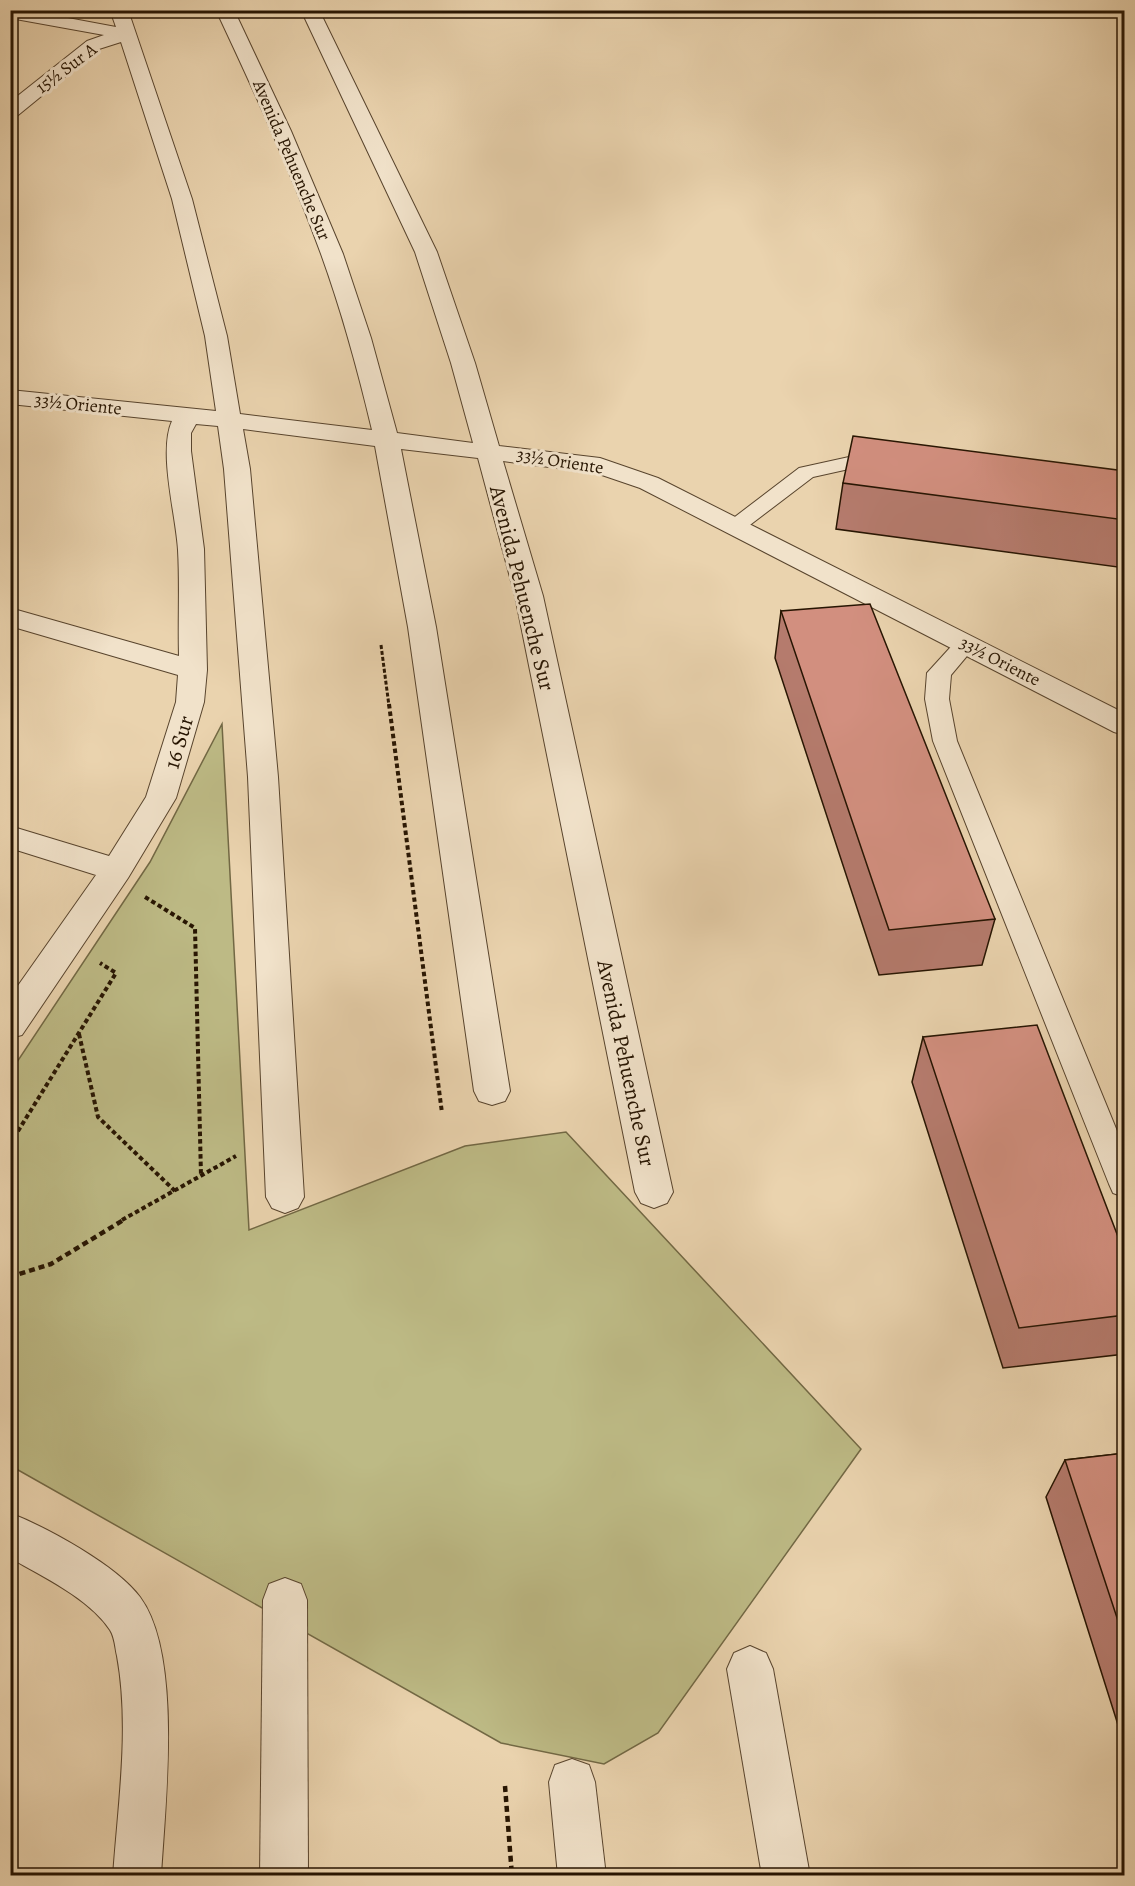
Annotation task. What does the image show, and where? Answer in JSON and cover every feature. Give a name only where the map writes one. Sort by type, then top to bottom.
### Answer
[{"type":"street","points":[[119,10],[182,199],[216,336],[237,469],[263,777],[285,1197]]},
{"type":"street","name":"Avenida Pehuenche Sur","points":[[225,10],[289,145],[328,242],[360,338],[387,440],[416,587],[492,1091]]},
{"type":"street","name":"Avenida Pehuenche Sur","points":[[310,10],[426,252],[463,363],[530,596],[654,1192]]},
{"type":"street","points":[[10,13],[128,34]]},
{"type":"street","name":"15½ Sur A","points":[[10,112],[19,97],[93,45],[128,34]]},
{"type":"street","name":"33½ Oriente","points":[[10,397],[229,420],[600,466],[650,483],[1125,725]]},
{"type":"street","name":"16 Sur","points":[[10,1025],[114,873],[161,798],[190,702],[193,670],[191,549],[179,451],[179,433],[187,416]]},
{"type":"street","points":[[10,617],[193,670]]},
{"type":"street","points":[[10,837],[114,873]]},
{"type":"street","points":[[10,1534],[94,1584],[126,1614],[141,1655],[144,1718],[137,1875]]},
{"type":"street","points":[[284,1875],[285,1600]]},
{"type":"street","points":[[750,1669],[786,1875]]},
{"type":"street","points":[[572,1782],[582,1875]]},
{"type":"lane","points":[[735,526],[806,472],[849,463],[902,465]]},
{"type":"lane","points":[[966,644],[939,673],[937,699],[945,741],[1125,1184]]},
{"type":"path","points":[[380,642],[442,1113]]},
{"type":"path","points":[[114,873],[195,928],[201,1176]]},
{"type":"path","points":[[10,1144],[116,973],[93,958]]},
{"type":"path","points":[[79,1033],[98,1117],[175,1191]]},
{"type":"path","points":[[10,1277],[51,1264],[236,1156]]},
{"type":"path","points":[[505,1786],[512,1875]]},
{"type":"shaded area","points":[[222,724],[249,1230],[465,1146],[566,1132],[861,1449],[658,1733],[604,1764],[501,1743],[11,1466],[11,1071],[150,862]]},
{"type":"building","points":[[853,436],[1125,471],[1125,520],[843,483]]},
{"type":"building","points":[[870,604],[995,919],[889,930],[781,611]]},
{"type":"building","points":[[1037,1025],[1125,1255],[1125,1315],[1019,1328],[923,1037]]},
{"type":"building","points":[[1125,1453],[1125,1642],[1065,1460]]}]
